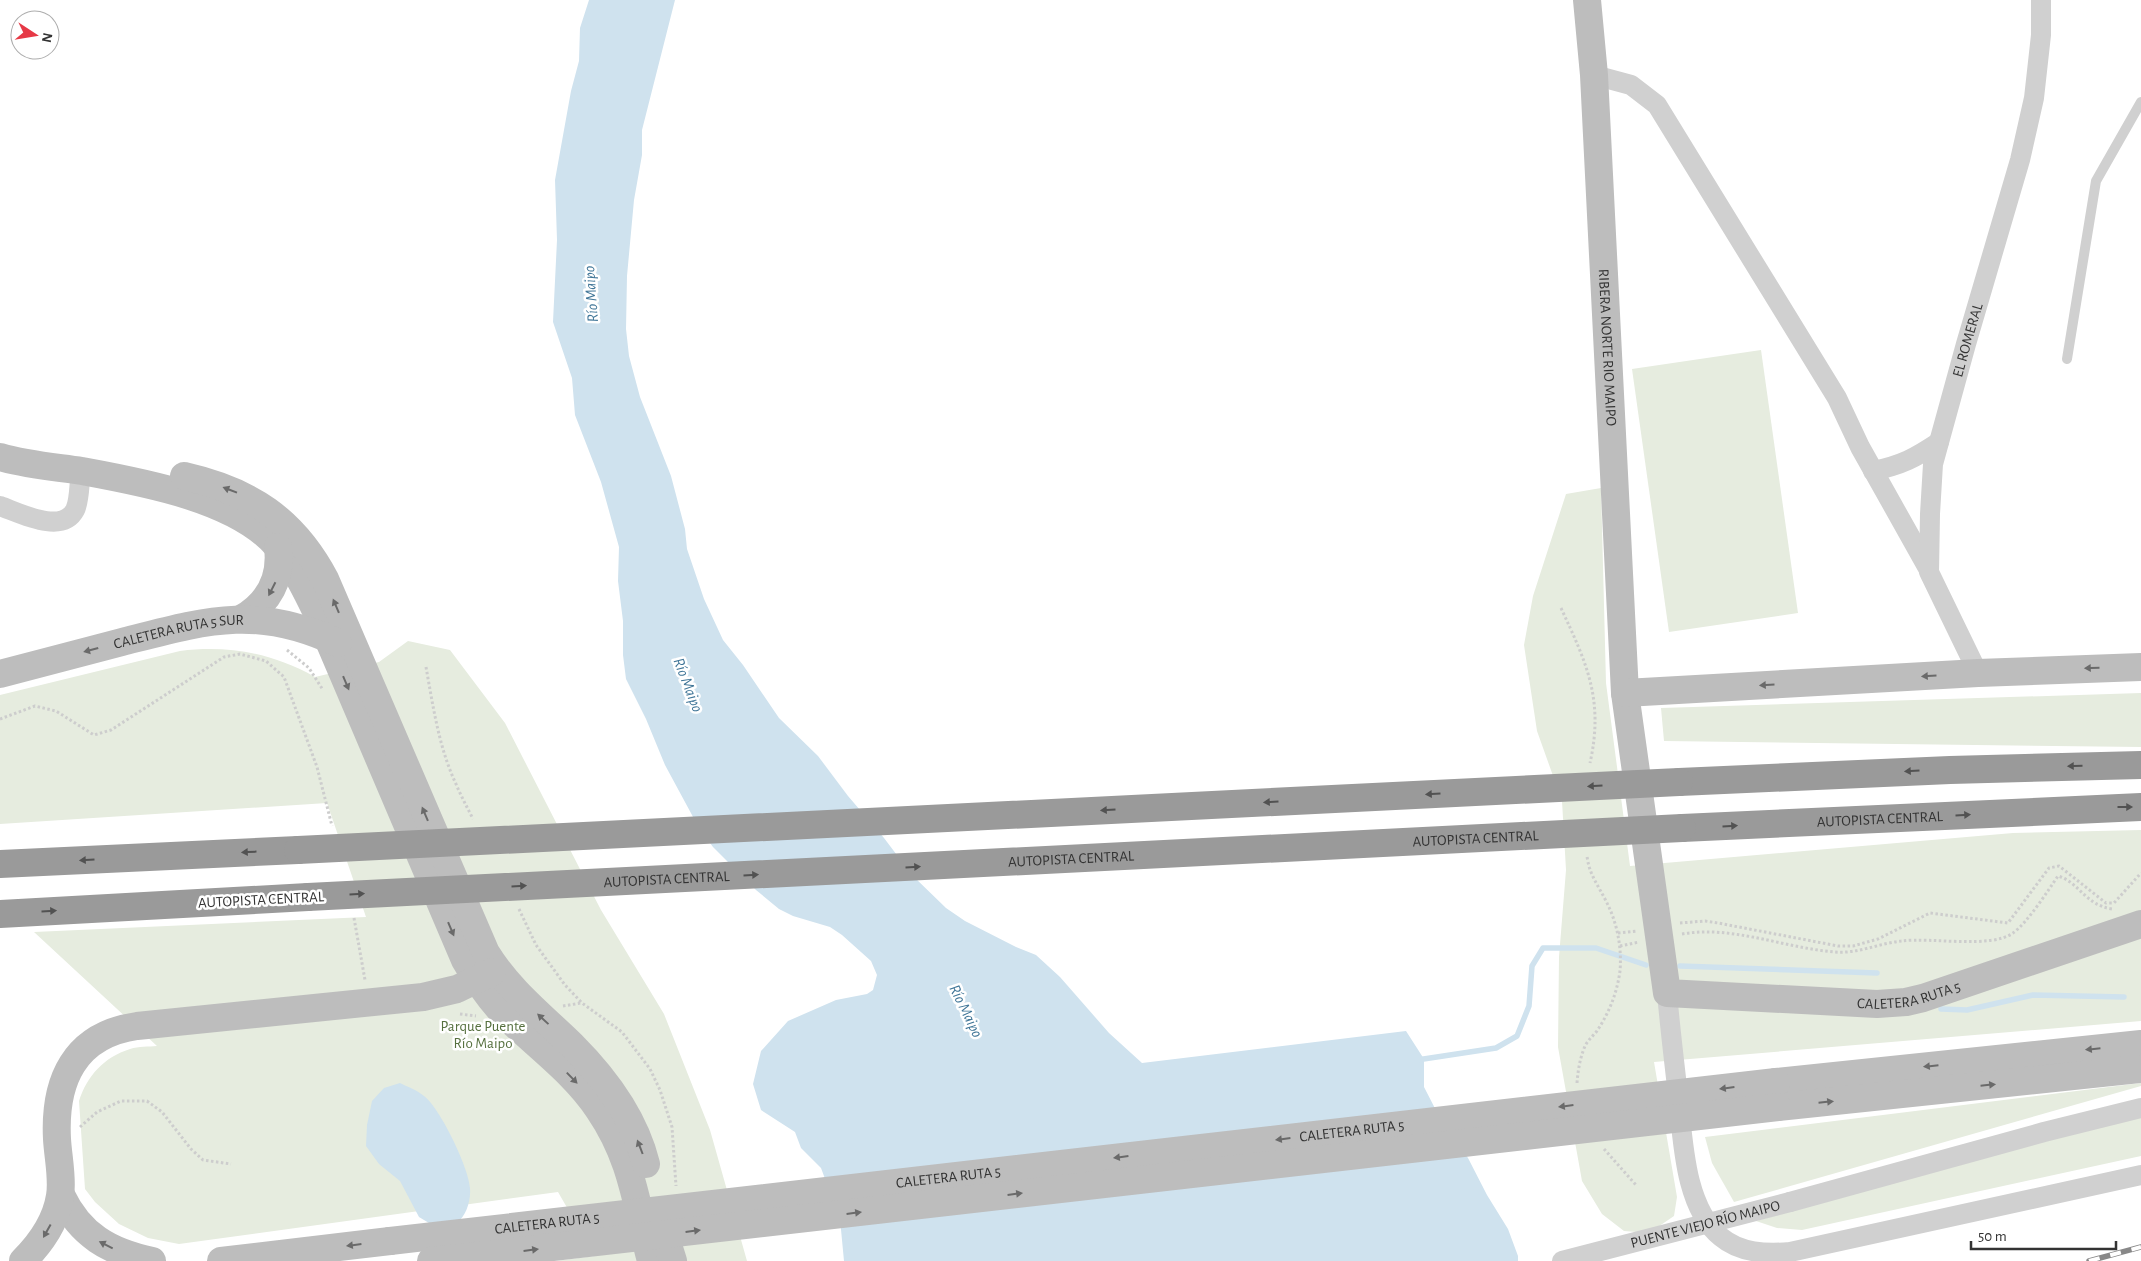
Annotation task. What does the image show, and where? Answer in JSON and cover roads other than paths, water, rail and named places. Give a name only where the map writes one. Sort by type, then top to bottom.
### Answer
[{"type":"highway","points":[[0,864],[1679,782],[1950,770],[2141,765]]},
{"type":"highway","name":"AUTOPISTA CENTRAL","points":[[0,914],[1682,828],[2141,807]]},
{"type":"main road","name":"RIBERA NORTE RIO MAIPO","points":[[1587,0],[1594,75],[1625,693]]},
{"type":"main road","points":[[0,457],[81,471],[189,495],[247,520],[278,547],[307,592],[455,938],[487,975],[514,991],[592,1067],[621,1107],[645,1160],[662,1227],[673,1261]]},
{"type":"main road","points":[[81,471],[119,467],[168,472],[230,489],[260,505],[289,527],[314,559],[325,580],[476,933],[487,975],[502,1012],[583,1089],[599,1110],[622,1151],[633,1182],[651,1261]]},
{"type":"main road","points":[[241,619],[260,606],[273,588],[279,568],[278,547]]},
{"type":"main road","name":"CALETERA RUTA 5 SUR","points":[[0,674],[188,625],[223,619],[241,619],[282,624],[327,638],[355,651]]},
{"type":"main road","points":[[1667,993],[1625,693],[1978,673],[2141,666]]},
{"type":"main road","name":"CALETERA RUTA 5","points":[[1667,993],[1877,1004],[1906,1002],[1936,994],[2131,917]]},
{"type":"main road","points":[[23,1261],[44,1236],[52,1223],[60,1195],[56,1113],[61,1088],[66,1075],[81,1053],[91,1043],[113,1032],[136,1026],[367,1004],[441,994],[487,975]]},
{"type":"main road","name":"CALETERA RUTA 5","points":[[430,1261],[1777,1095],[2141,1044]]},
{"type":"main road","name":"CALETERA RUTA 5","points":[[221,1261],[390,1241],[1777,1095],[2141,1068]]},
{"type":"main road","points":[[60,1195],[74,1218],[96,1240],[131,1256],[152,1261]]},
{"type":"street","name":"EL ROMERAL","points":[[1978,673],[1929,572],[1933,464],[2020,160],[2034,98],[2041,35],[2041,0]]},
{"type":"street","points":[[1594,75],[1631,85],[1657,105],[1836,398],[1873,471],[1929,572]]},
{"type":"street","points":[[1873,471],[1897,466],[1919,456],[1939,442]]},
{"type":"street","points":[[0,506],[46,521],[60,522],[66,519],[76,508],[81,471]]},
{"type":"street","points":[[1667,993],[1685,1157],[1691,1186],[1696,1202],[1712,1228],[1722,1238],[1746,1255],[1797,1251],[2141,1175]]},
{"type":"street","name":"PUENTE VIEJO RÍO MAIPO","points":[[1562,1261],[1790,1202],[2044,1132],[2141,1108]]},
{"type":"lane","points":[[2067,359],[2096,181],[2141,102]]},
{"type":"water","name":"Río Maipo","points":[[589,0],[675,0],[642,130],[642,155],[634,200],[627,276],[626,329],[629,356],[640,397],[671,476],[685,529],[687,549],[704,599],[723,640],[743,665],[779,718],[818,756],[912,875],[946,908],[965,921],[1036,955],[1060,977],[1109,1033],[1142,1063],[1406,1031],[1424,1059],[1424,1087],[1442,1122],[1468,1158],[1487,1195],[1508,1229],[1518,1261],[844,1261],[840,1219],[821,1168],[801,1148],[795,1132],[761,1110],[753,1084],[761,1051],[788,1021],[836,1000],[867,994],[873,990],[877,975],[871,961],[842,935],[830,927],[793,916],[779,909],[756,890],[713,847],[699,828],[665,765],[646,719],[626,679],[623,655],[623,621],[618,581],[619,547],[601,482],[575,415],[572,378],[553,322],[557,240],[555,180],[571,91],[579,61],[580,28]]},
{"type":"water","points":[[400,1083],[418,1092],[431,1103],[453,1139],[465,1167],[470,1188],[467,1210],[460,1220],[429,1223],[419,1217],[400,1181],[379,1164],[366,1146],[367,1125],[372,1101],[384,1088]]},
{"type":"waterway","points":[[1417,1060],[1496,1048],[1517,1036],[1529,1006],[1532,966],[1543,948],[1596,948],[1646,965]]},
{"type":"waterway","points":[[1680,966],[1877,973]]},
{"type":"waterway","points":[[1941,1009],[1967,1010],[2033,995],[2124,997]]},
{"type":"railway","points":[[2089,1261],[2141,1247]]},
{"type":"park label","name":"Parque Puente Río Maipo","points":[[483,1034]]}]
